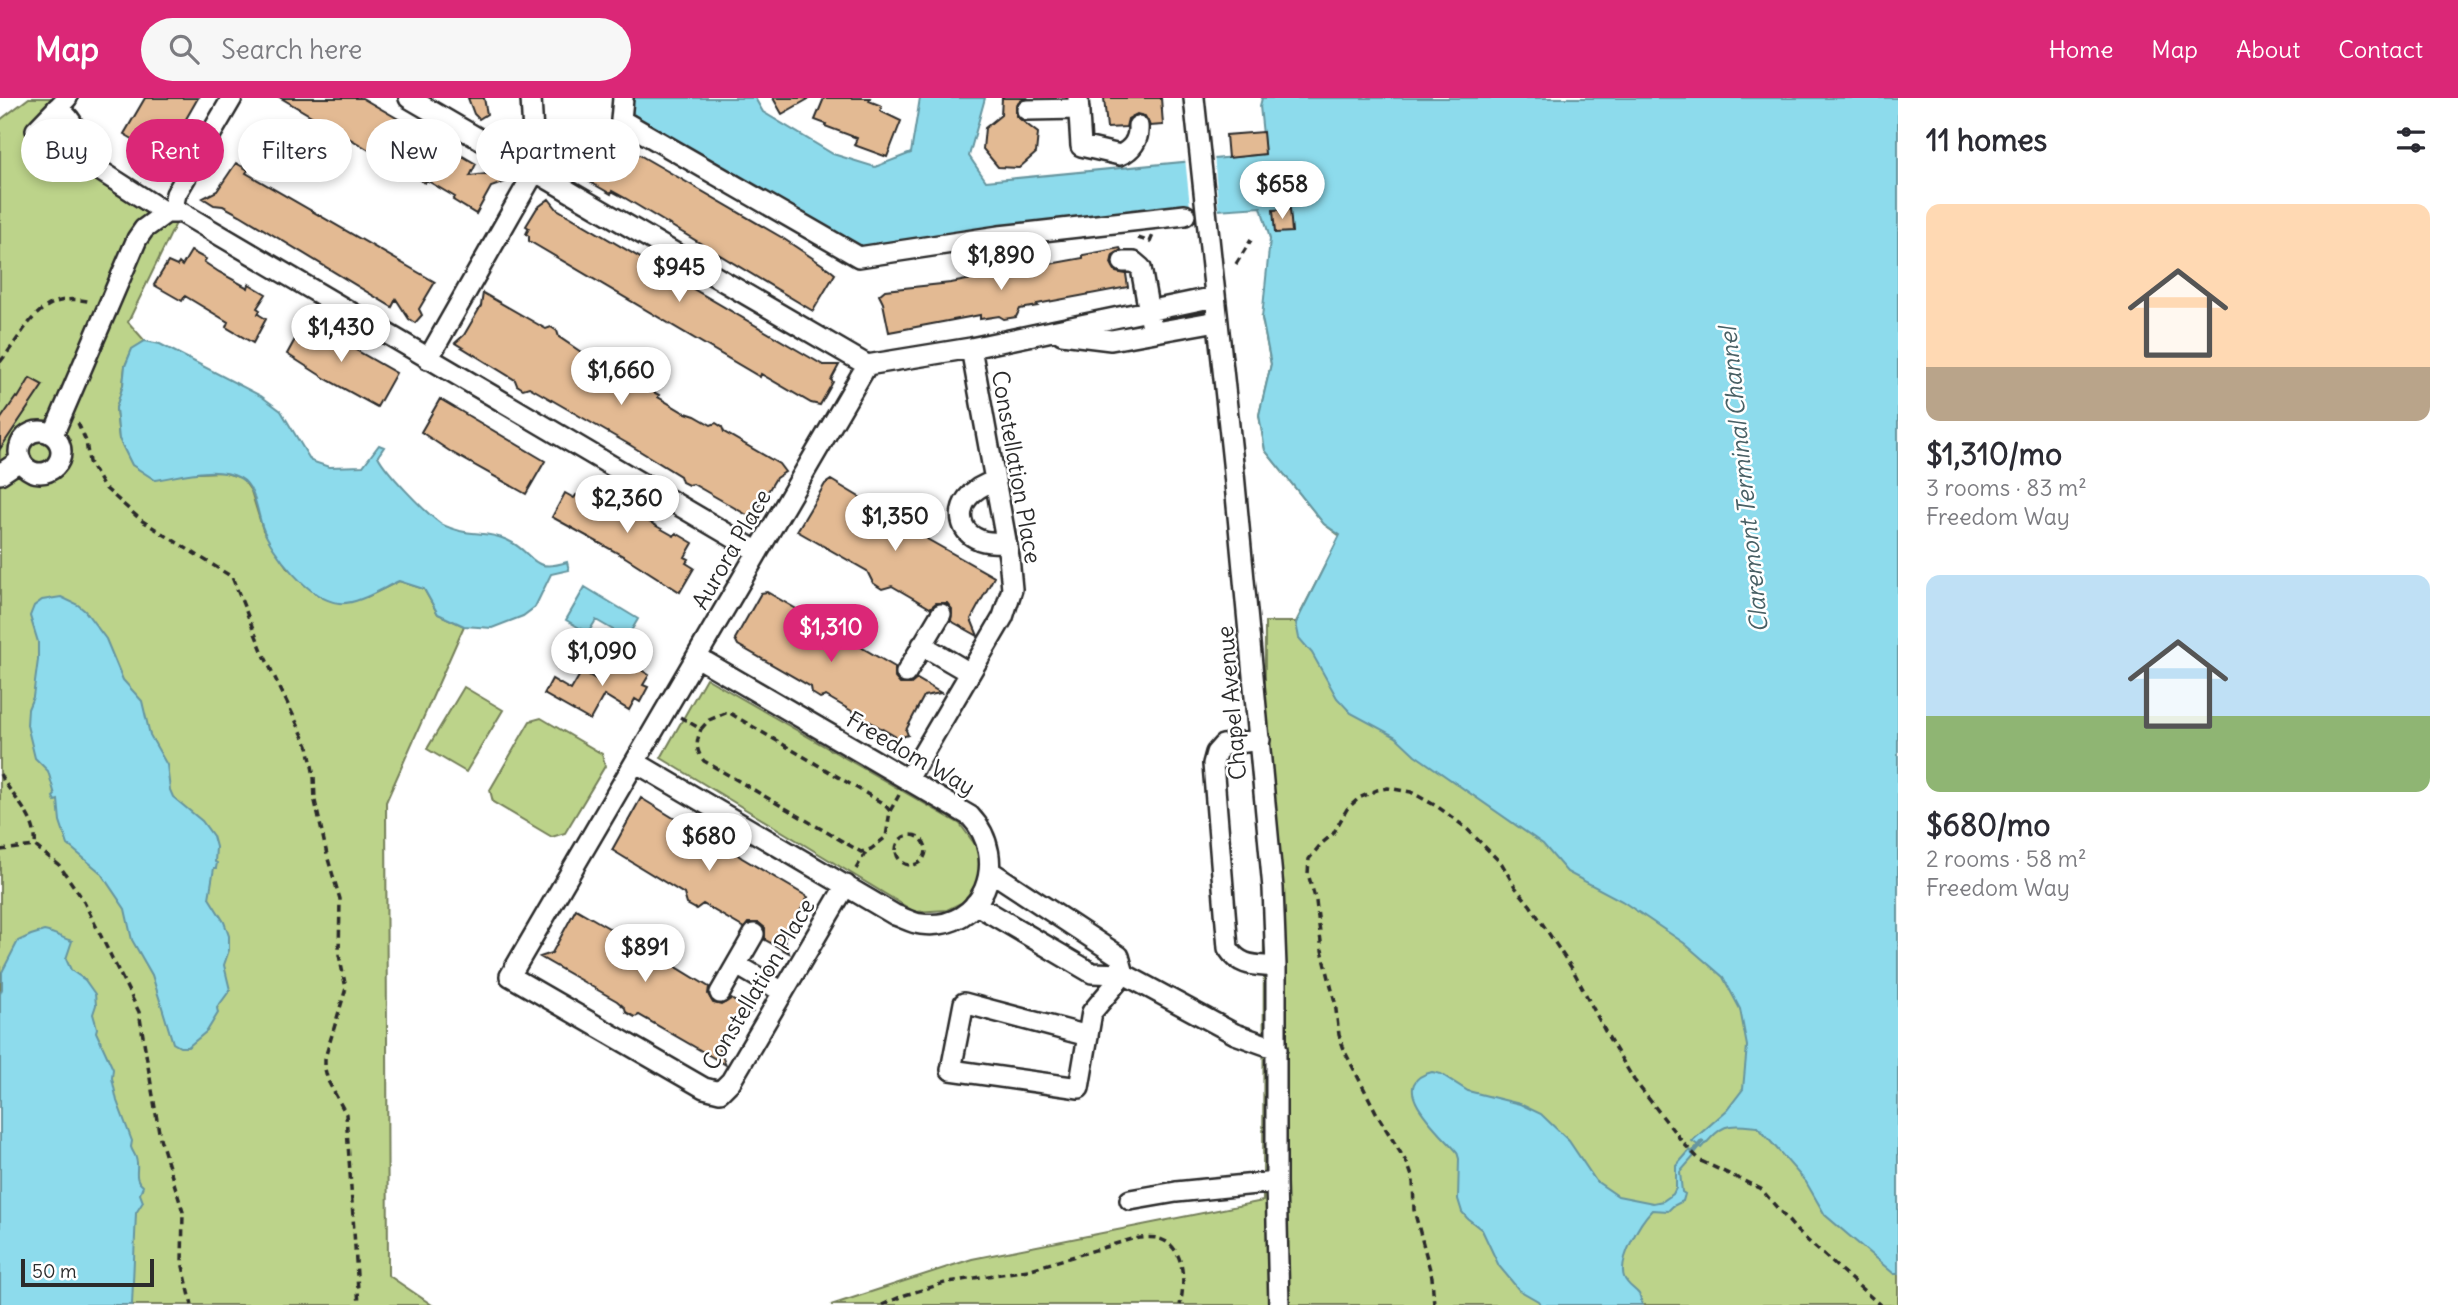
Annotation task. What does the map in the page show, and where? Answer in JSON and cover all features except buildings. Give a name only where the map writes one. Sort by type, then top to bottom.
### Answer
[{"type":"street","points":[[174,213],[176,194],[232,98]]},
{"type":"street","points":[[409,98],[476,137]]},
{"type":"street","points":[[531,98],[532,119]]},
{"type":"street","points":[[623,98],[621,120],[859,257],[999,236],[1185,215]]},
{"type":"street","name":"Chapel Avenue","points":[[1194,98],[1273,888],[1279,1305]]},
{"type":"street","points":[[47,119],[62,103],[69,119]]},
{"type":"street","points":[[1027,110],[1078,103],[1081,146],[1119,155],[1133,146],[1138,136],[1138,126]]},
{"type":"street","points":[[112,175],[758,552]]},
{"type":"street","points":[[428,359],[529,182]]},
{"type":"street","points":[[554,182],[867,365],[971,348],[1214,296]]},
{"type":"street","points":[[53,435],[137,239],[144,229],[174,213]]},
{"type":"street","points":[[1123,262],[1134,262],[1141,268],[1153,333]]},
{"type":"street","points":[[1040,334],[1111,340],[1217,321]]},
{"type":"street","name":"Constellation Place","points":[[908,779],[1003,617],[1010,598],[1012,580],[1006,541],[971,348]]},
{"type":"street","name":"Aurora Place","points":[[704,1088],[510,976],[867,365]]},
{"type":"street","points":[[40,430],[53,435],[61,446],[60,460],[50,470],[37,472],[24,466],[21,460],[20,446],[27,435],[40,430]]},
{"type":"street","points":[[0,474],[21,460]]},
{"type":"street","points":[[995,481],[970,493],[963,507],[963,523],[978,540],[993,543],[1006,541]]},
{"type":"street","points":[[906,673],[941,614]]},
{"type":"street","points":[[922,646],[970,673]]},
{"type":"street","name":"Freedom Way","points":[[697,657],[964,812],[975,821],[988,844],[990,871]]},
{"type":"street","points":[[1260,740],[1223,745],[1216,753],[1213,764],[1228,948],[1235,960],[1250,965],[1276,967]]},
{"type":"street","points":[[635,762],[895,915],[922,924],[956,918],[975,904],[987,885],[990,871],[1119,956],[1124,974]]},
{"type":"street","name":"Constellation Place","points":[[704,1088],[715,1092],[725,1089],[846,885]]},
{"type":"street","points":[[975,904],[1092,973],[1124,974],[1235,1034],[1277,1049]]},
{"type":"street","points":[[1025,934],[1041,904]]},
{"type":"street","points":[[720,993],[754,934]]},
{"type":"street","points":[[737,965],[783,992]]},
{"type":"street","points":[[1088,1036],[964,1003],[951,1070],[1079,1088],[1092,1013],[1124,974]]},
{"type":"street","points":[[1130,1200],[1176,1192],[1276,1182]]},
{"type":"path","points":[[1236,264],[1251,240]]},
{"type":"path","points":[[0,362],[26,324],[54,303],[81,299],[108,306]]},
{"type":"path","points":[[66,403],[86,440],[89,462],[103,486],[141,520],[232,577],[263,653],[309,746],[315,801],[340,898],[339,955],[346,988],[325,1058],[325,1069],[346,1114],[359,1305]]},
{"type":"path","points":[[666,709],[701,729]]},
{"type":"path","points":[[728,712],[740,719],[884,804],[890,811],[886,837],[861,852],[704,761],[697,752],[696,742],[701,729],[719,714],[728,712]]},
{"type":"path","points":[[0,774],[32,820],[37,834],[35,846]]},
{"type":"path","points":[[1434,1305],[1432,1278],[1414,1210],[1413,1179],[1408,1164],[1378,1116],[1339,1035],[1335,1002],[1323,959],[1315,901],[1308,874],[1312,853],[1333,835],[1348,809],[1359,798],[1388,788],[1411,792],[1438,807],[1484,845],[1502,864],[1573,970],[1634,1080],[1684,1144],[1701,1161],[1761,1189],[1798,1232],[1880,1305]]},
{"type":"path","points":[[914,835],[926,844],[926,855],[916,865],[906,865],[898,859],[897,844],[904,837],[914,835]]},
{"type":"path","points":[[886,837],[897,844]]},
{"type":"path","points":[[0,850],[35,846],[59,866],[82,898],[139,1012],[160,1138],[183,1212],[183,1262],[192,1305]]},
{"type":"path","points":[[846,885],[867,850]]},
{"type":"path","points":[[882,1305],[912,1292],[948,1282],[1028,1270],[1132,1239],[1150,1238],[1168,1243],[1180,1260],[1183,1292],[1180,1305]]},
{"type":"green space","points":[[29,98],[56,98],[37,119],[21,119],[21,182],[112,182],[112,174],[181,213],[128,322],[145,341],[132,350],[125,366],[116,408],[119,439],[199,473],[222,472],[242,478],[251,491],[263,530],[288,569],[367,597],[399,581],[424,589],[438,614],[464,626],[386,802],[388,1275],[432,1305],[0,1305],[0,120]]},
{"type":"green space","points":[[1262,318],[1898,864],[1898,1305],[831,1305],[972,1259],[1263,1201],[1265,622],[1296,622],[1340,536],[1324,524],[1265,450],[1259,415],[1271,364]]},
{"type":"green space","points":[[706,678],[960,824],[982,854],[980,878],[963,902],[947,910],[915,912],[661,758]]},
{"type":"green space","points":[[464,687],[503,710],[466,772],[427,749]]},
{"type":"green space","points":[[541,718],[602,754],[605,766],[565,833],[552,837],[493,802],[490,790],[530,721]]},
{"type":"water","name":"Claremont Terminal Channel","points":[[631,98],[755,98],[763,112],[833,154],[875,167],[911,153],[920,98],[985,98],[969,156],[986,181],[1265,154],[1260,106],[1262,98],[1898,98],[1898,1274],[1894,1274],[1825,1215],[1806,1182],[1758,1127],[1726,1127],[1702,1148],[1692,1141],[1727,1110],[1743,1089],[1747,1046],[1740,1009],[1723,977],[1684,943],[1622,901],[1567,872],[1543,844],[1415,755],[1396,737],[1351,713],[1337,698],[1312,653],[1299,638],[1296,623],[1340,535],[1324,524],[1265,450],[1259,415],[1271,364],[1262,318],[1270,239],[1261,207],[1187,212],[864,251],[640,121],[631,110]]},
{"type":"water","points":[[145,341],[160,344],[261,396],[281,411],[311,461],[329,467],[363,466],[379,445],[384,447],[378,456],[382,463],[416,501],[442,524],[460,531],[501,537],[516,545],[539,564],[555,565],[567,562],[569,570],[551,574],[535,607],[523,616],[492,628],[464,626],[438,614],[424,589],[399,581],[354,601],[339,603],[327,600],[304,584],[282,561],[262,526],[249,487],[240,478],[231,474],[209,472],[155,480],[132,465],[119,439],[116,408],[125,366],[132,349]]},
{"type":"water","points":[[585,587],[638,619],[627,638],[596,620],[588,633],[566,620]]},
{"type":"water","points":[[61,597],[85,611],[106,639],[123,680],[142,701],[150,735],[167,765],[173,797],[202,821],[213,836],[217,863],[209,898],[229,936],[229,950],[224,965],[230,990],[217,1008],[218,1013],[207,1031],[188,1047],[173,1043],[152,975],[132,940],[125,909],[100,872],[68,845],[48,771],[35,758],[27,725],[38,660],[38,642],[30,616],[34,606],[42,600]]},
{"type":"water","points":[[44,931],[72,941],[66,959],[71,970],[85,980],[95,994],[93,1014],[96,1032],[113,1069],[112,1078],[117,1101],[132,1141],[138,1180],[143,1186],[140,1194],[143,1202],[136,1213],[132,1305],[0,1305],[2,972],[18,941]]},
{"type":"water","points":[[1432,1072],[1441,1074],[1468,1091],[1520,1104],[1541,1114],[1569,1141],[1596,1181],[1618,1196],[1653,1203],[1663,1201],[1673,1194],[1676,1188],[1676,1166],[1690,1150],[1695,1155],[1680,1172],[1682,1192],[1685,1194],[1683,1201],[1668,1211],[1652,1210],[1636,1232],[1627,1251],[1624,1277],[1639,1294],[1642,1305],[1541,1305],[1519,1290],[1499,1266],[1482,1230],[1462,1212],[1458,1199],[1457,1152],[1430,1123],[1415,1098],[1413,1087],[1418,1078]]},
{"type":"pier","points":[[1214,155],[1219,213],[1191,216],[1185,158]]},
{"type":"waterway","points":[[1693,1153],[1702,1142]]}]
